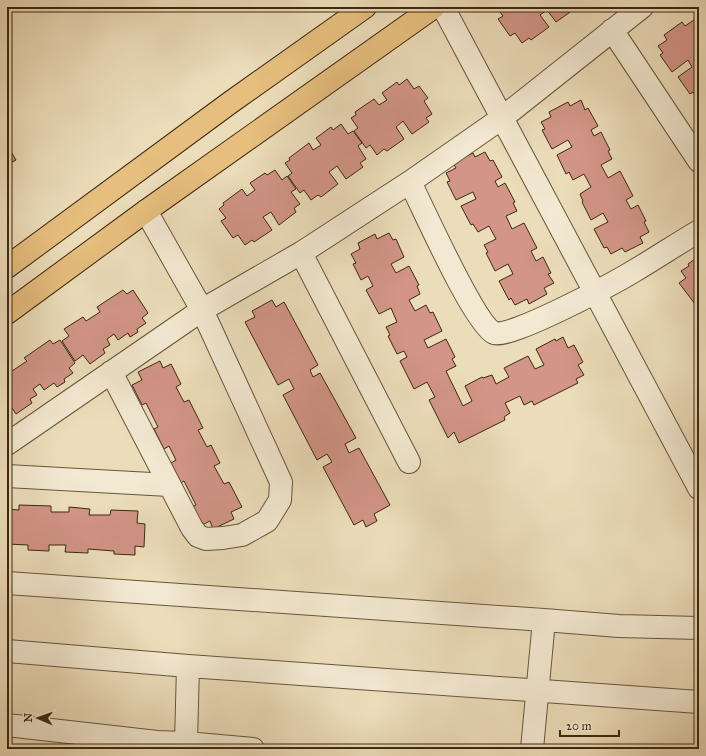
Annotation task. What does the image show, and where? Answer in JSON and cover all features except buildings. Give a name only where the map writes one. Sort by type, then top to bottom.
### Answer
[{"type":"main road","points":[[7,267],[231,102],[365,7]]},
{"type":"main road","points":[[7,313],[146,211],[434,7]]},
{"type":"street","points":[[443,7],[699,488]]},
{"type":"street","points":[[7,444],[202,310],[301,253],[410,182],[502,118],[642,7]]},
{"type":"street","points":[[612,30],[699,161]]},
{"type":"street","points":[[410,182],[478,316],[493,332],[498,334],[521,328],[594,292],[634,271],[699,231]]},
{"type":"street","points":[[111,372],[192,528],[198,536],[206,539],[242,535],[267,521],[280,500],[281,482],[202,310],[146,211]]},
{"type":"street","points":[[301,253],[409,462]]},
{"type":"street","points":[[7,476],[170,485]]},
{"type":"street","points":[[7,583],[619,626],[699,628]]},
{"type":"street","points":[[532,749],[544,620]]},
{"type":"street","points":[[7,651],[188,666],[699,702]]},
{"type":"street","points":[[186,743],[188,666]]},
{"type":"street","points":[[7,725],[157,745],[186,743],[253,749]]}]
